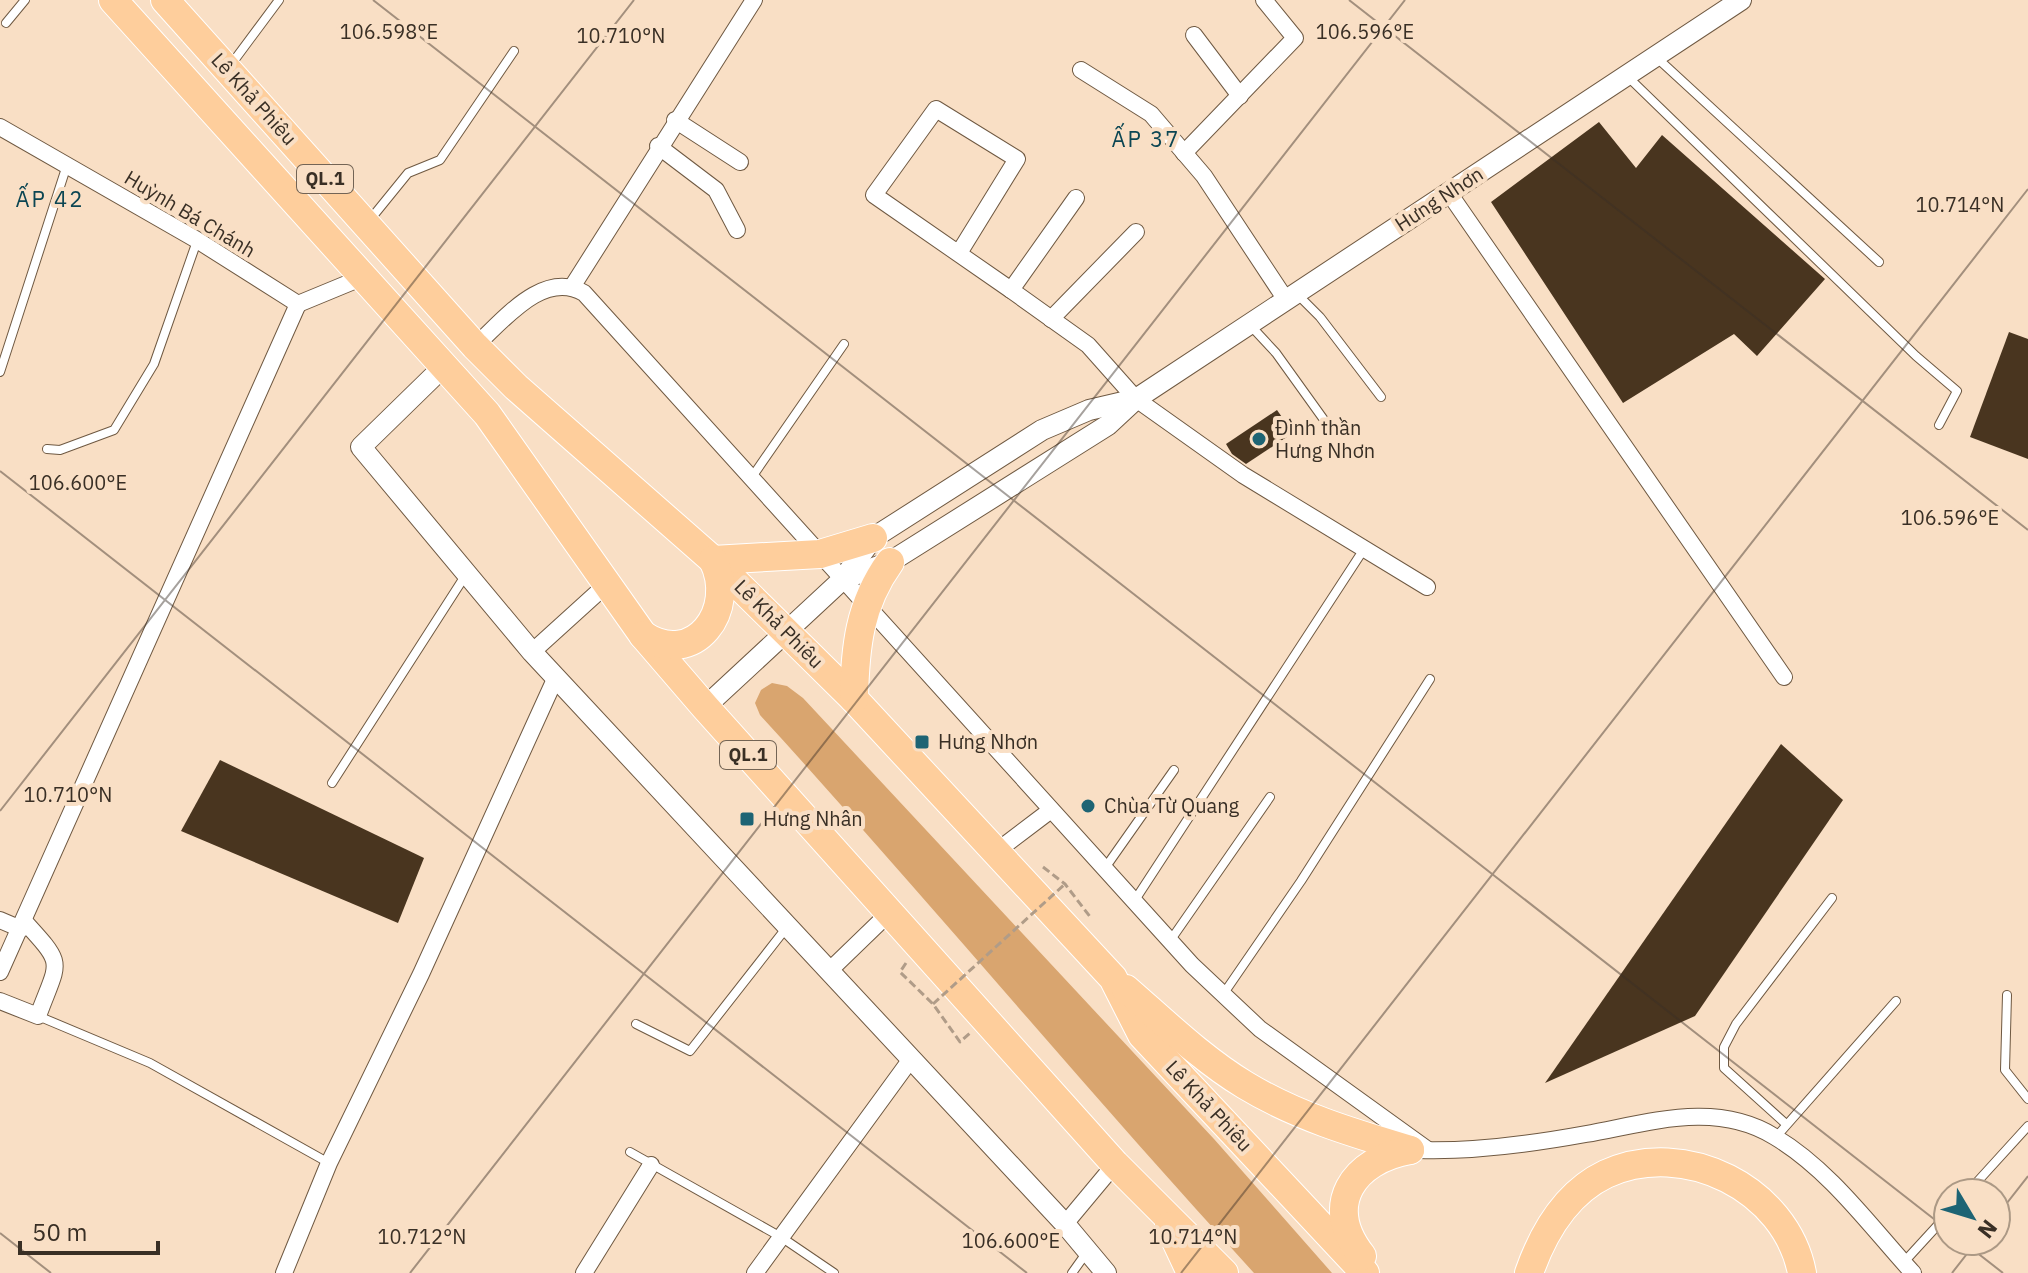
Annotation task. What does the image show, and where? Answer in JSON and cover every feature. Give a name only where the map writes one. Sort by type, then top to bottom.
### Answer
[{"type":"highway","name":"Lê Khả Phiêu","points":[[113,0],[487,414],[643,635],[705,707],[1115,1164],[1224,1273]]},
{"type":"highway","name":"Lê Khả Phiêu","points":[[174,4],[227,69],[475,346],[516,387],[713,560],[854,699],[997,851],[1113,978],[1142,1035],[1365,1273]]},
{"type":"highway","points":[[643,635],[672,645],[693,639],[710,625],[722,596],[722,583],[713,560],[820,554],[873,538]]},
{"type":"highway","points":[[854,699],[855,650],[866,604],[890,562]]},
{"type":"highway","points":[[1113,978],[1176,1033],[1244,1084],[1297,1113],[1419,1150]]},
{"type":"highway","points":[[1374,1273],[1352,1244],[1342,1206],[1349,1186],[1364,1169],[1383,1155],[1419,1150]]},
{"type":"highway","points":[[1529,1273],[1553,1218],[1578,1194],[1605,1174],[1638,1165],[1670,1163],[1702,1168],[1735,1180],[1760,1199],[1780,1221],[1802,1273]]},
{"type":"highway","points":[[1162,1211],[1191,1273]]},
{"type":"street","points":[[572,287],[658,146],[754,0]]},
{"type":"street","points":[[1184,153],[1295,38],[1264,0]]},
{"type":"street","name":"Hưng Nhơn","points":[[843,579],[890,562],[1108,425],[1136,399],[1741,0]]},
{"type":"street","points":[[1194,35],[1240,96]]},
{"type":"street","points":[[1081,70],[1151,114],[1184,153],[1291,297]]},
{"type":"street","points":[[959,253],[1017,159],[936,109],[874,195],[1088,345],[1136,399],[1243,475],[1427,587]]},
{"type":"street","points":[[675,120],[740,162]]},
{"type":"street","name":"Huỳnh Bá Chánh","points":[[1,130],[68,164],[298,304]]},
{"type":"street","points":[[658,146],[716,190],[737,230]]},
{"type":"street","points":[[1449,193],[1784,677]]},
{"type":"street","points":[[1011,290],[1076,198]]},
{"type":"street","points":[[1051,319],[1136,232]]},
{"type":"street","points":[[0,972],[298,304],[361,278]]},
{"type":"street","points":[[475,346],[539,292],[558,286],[572,287],[589,298],[1222,996],[1419,1150],[1502,1147],[1664,1118],[1708,1116],[1781,1130],[1908,1268]]},
{"type":"street","points":[[443,367],[361,447],[465,576],[532,652],[1065,1224],[1106,1273]]},
{"type":"street","name":"Hưng Nhơn","points":[[705,707],[843,579],[873,538],[1042,430],[1089,410],[1136,399]]},
{"type":"street","points":[[532,652],[607,584]]},
{"type":"street","points":[[284,1273],[329,1163],[421,974],[556,677]]},
{"type":"street","points":[[997,851],[1051,810]]},
{"type":"street","points":[[829,971],[888,914]]},
{"type":"street","points":[[0,920],[22,925],[57,962],[38,1016],[0,1001]]},
{"type":"street","points":[[755,1273],[911,1059]]},
{"type":"street","points":[[1065,1224],[1115,1164]]},
{"type":"street","points":[[584,1273],[651,1165]]},
{"type":"lane","points":[[6,23],[25,0]]},
{"type":"lane","points":[[227,69],[279,0]]},
{"type":"lane","points":[[366,225],[408,173],[440,160],[514,51]]},
{"type":"lane","points":[[1656,56],[1879,262]]},
{"type":"lane","points":[[1627,75],[1916,356],[1957,391],[1939,425]]},
{"type":"lane","points":[[0,372],[68,164]]},
{"type":"lane","points":[[47,449],[60,450],[114,430],[154,364],[197,240]]},
{"type":"lane","points":[[1291,297],[1320,317],[1381,397]]},
{"type":"lane","points":[[1249,324],[1276,353],[1332,431]]},
{"type":"lane","points":[[752,477],[844,344]]},
{"type":"lane","points":[[1134,901],[1364,549]]},
{"type":"lane","points":[[332,783],[465,576]]},
{"type":"lane","points":[[1222,996],[1301,881],[1430,679]]},
{"type":"lane","points":[[1105,869],[1174,770]]},
{"type":"lane","points":[[1170,941],[1270,797]]},
{"type":"lane","points":[[1832,898],[1736,1024],[1724,1047],[1724,1068],[1781,1130],[1896,1001]]},
{"type":"lane","points":[[636,1024],[690,1051],[788,927]]},
{"type":"lane","points":[[2007,995],[2005,1070],[2028,1099]]},
{"type":"lane","points":[[38,1016],[150,1063],[329,1163]]},
{"type":"lane","points":[[1982,1177],[2028,1126]]},
{"type":"lane","points":[[630,1152],[781,1237],[834,1273]]},
{"type":"lane","points":[[1908,1268],[1932,1236]]},
{"type":"lane","points":[[1072,1273],[1088,1251]]},
{"type":"path","points":[[933,1004],[1065,884]]},
{"type":"path","points":[[918,948],[900,972],[933,1004],[960,1042],[985,1021]]},
{"type":"shaded area","points":[[772,683],[787,686],[803,698],[1214,1139],[1332,1273],[1254,1273],[760,715],[755,703],[761,690]]},
{"type":"building","points":[[1599,122],[1636,168],[1662,135],[1825,279],[1757,356],[1734,334],[1623,403],[1491,202]]},
{"type":"building","points":[[2009,332],[2028,339],[2028,459],[1970,437]]},
{"type":"building","name":"Đình thần Hưng Nhơn","points":[[1277,410],[1293,433],[1246,464],[1232,454],[1226,444]]},
{"type":"building","points":[[1781,744],[1843,800],[1695,1016],[1545,1083]]},
{"type":"building","points":[[220,760],[424,858],[398,923],[181,831]]},
{"type":"place","name":"Đình thần Hưng Nhơn","points":[[1259,439]]},
{"type":"place","name":"Hưng Nhơn","points":[[922,742]]},
{"type":"place","name":"Chùa Từ Quang","points":[[1088,806]]},
{"type":"place","name":"Hưng Nhân","points":[[747,819]]},
{"type":"district","name":"ẤP 37","points":[[1146,139]]},
{"type":"district","name":"ẤP 42","points":[[50,199]]}]
